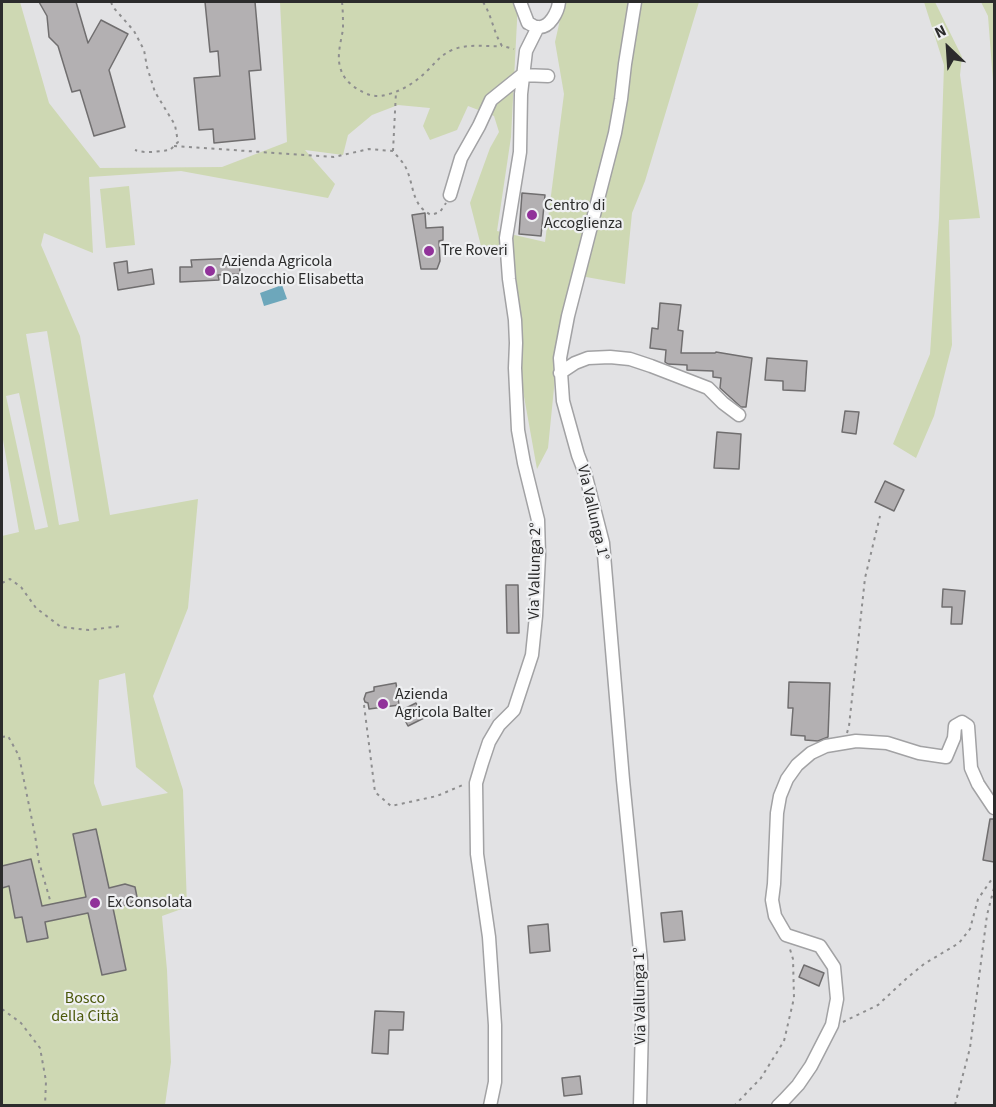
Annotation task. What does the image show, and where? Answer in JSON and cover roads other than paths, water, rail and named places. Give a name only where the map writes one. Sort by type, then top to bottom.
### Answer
[{"type":"street","points":[[520,2],[528,23],[538,27],[544,26],[552,19],[560,2]]},
{"type":"street","name":"Via Vallunga 1°","points":[[635,2],[615,133],[568,316],[560,358],[560,374],[563,401],[603,543],[641,961],[640,1106]]},
{"type":"street","name":"Via Vallunga 2°","points":[[490,1106],[495,1082],[495,1025],[489,937],[477,854],[477,783],[489,742],[498,725],[514,710],[532,655],[536,616],[538,520],[518,430],[515,320],[509,279],[507,238],[520,152],[522,75],[526,51],[538,27]]},
{"type":"street","points":[[450,195],[461,158],[491,100],[522,75],[548,76]]},
{"type":"street","points":[[560,374],[575,363],[588,358],[630,359],[708,388],[739,415]]},
{"type":"street","points":[[778,1106],[798,1085],[811,1066],[832,1025],[837,999],[834,967],[820,946],[786,935],[774,916],[772,900],[777,813],[780,796],[787,779],[797,765],[811,753],[826,746],[856,741],[887,743],[919,753],[946,757],[954,738],[955,726],[962,722],[969,726],[971,768],[978,784],[994,808]]},
{"type":"water","points":[[282,285],[287,299],[264,306],[260,293]]},
{"type":"place","name":"Centro di Accoglienza","points":[[532,215]]},
{"type":"place","name":"Tre Roveri","points":[[429,251]]},
{"type":"place","name":"Azienda Agricola Dalzocchio Elisabetta","points":[[210,271]]},
{"type":"place","name":"Azienda Agricola Balter","points":[[383,704]]},
{"type":"place","name":"Ex Consolata","points":[[95,903]]},
{"type":"park label","name":"Bosco della Città","points":[[85,1008]]}]
